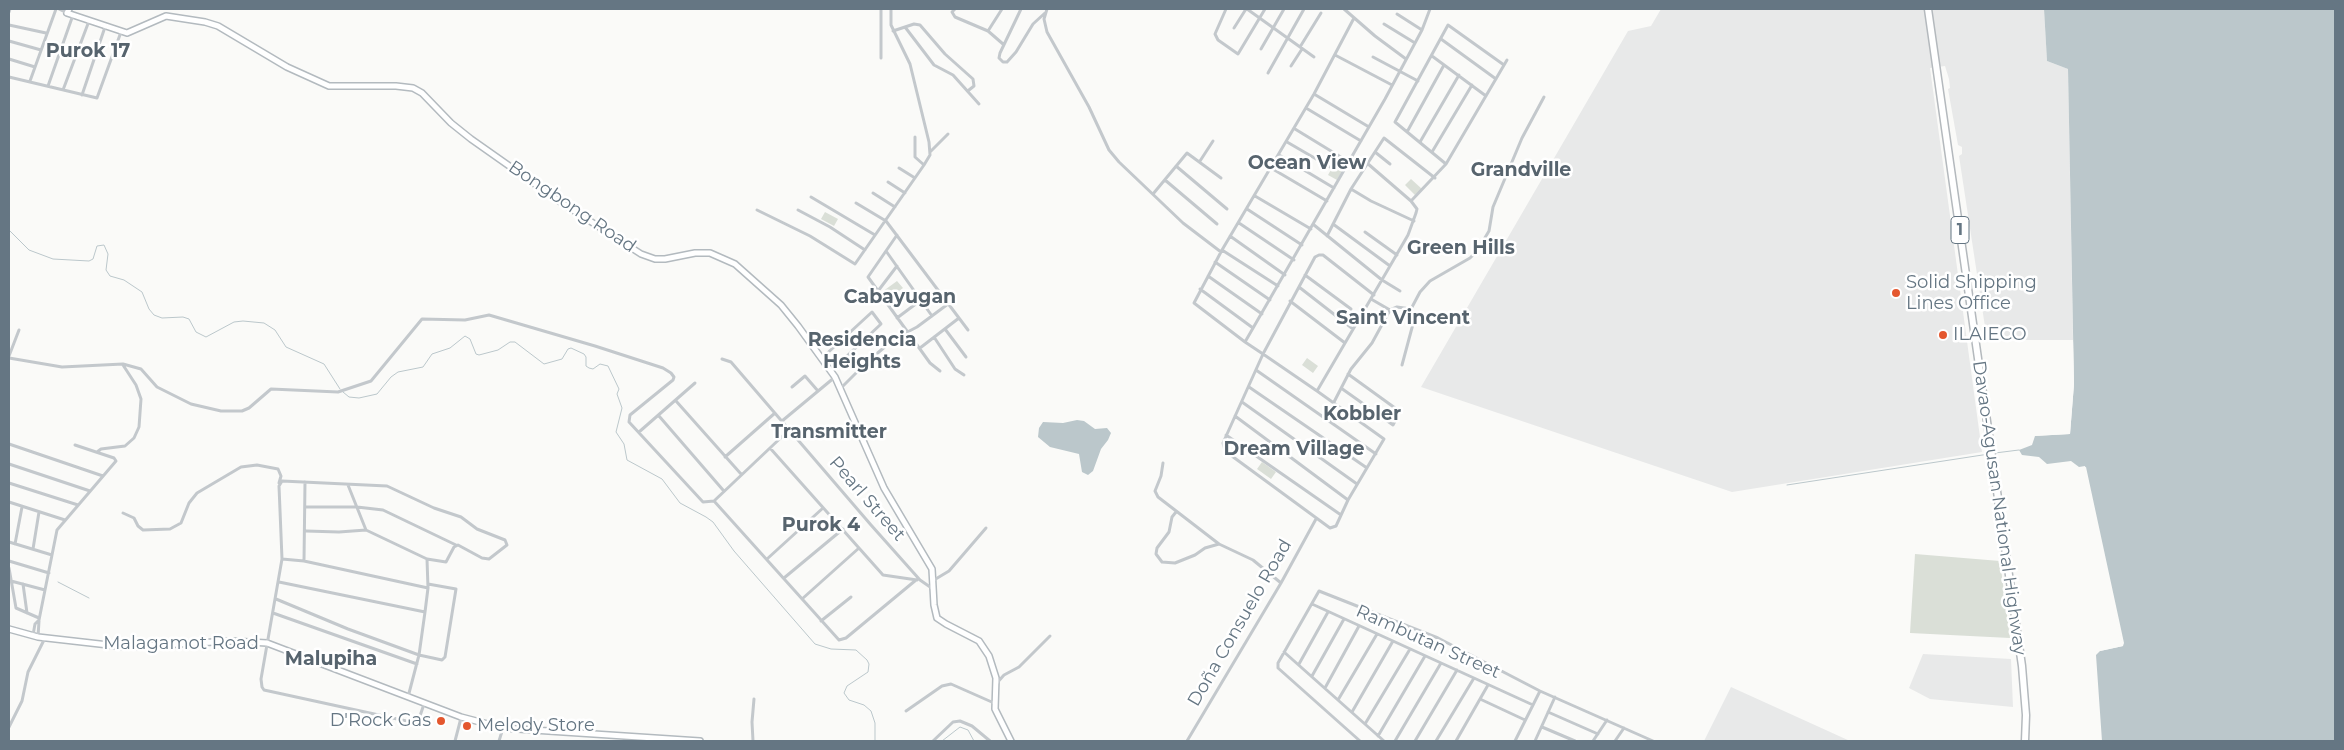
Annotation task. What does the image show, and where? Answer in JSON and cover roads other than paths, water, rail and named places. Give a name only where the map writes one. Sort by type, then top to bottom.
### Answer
[{"type":"highway","name":"Davao-Agusan National Highway","points":[[1928,9],[2025,690],[2025,741]]},
{"type":"street","points":[[9,77],[96,98],[99,96],[121,32],[70,12],[57,9],[46,34],[30,82]]},
{"type":"street","points":[[881,9],[881,58]]},
{"type":"street","points":[[891,9],[893,31],[905,51],[912,71],[930,151]]},
{"type":"street","points":[[955,9],[952,12],[955,17],[988,30],[1004,44]]},
{"type":"street","points":[[988,30],[1002,9]]},
{"type":"street","points":[[1021,9],[999,58],[1006,63],[1016,52],[1033,24],[1046,11]]},
{"type":"street","points":[[1226,9],[1215,34],[1218,40],[1238,54],[1265,9]]},
{"type":"street","points":[[1234,28],[1247,9],[1314,57]]},
{"type":"street","points":[[1261,49],[1284,9]]},
{"type":"street","points":[[1268,73],[1304,9]]},
{"type":"street","points":[[1344,9],[1375,36],[1406,58]]},
{"type":"street","points":[[1245,342],[1369,127],[1422,30],[1430,9]]},
{"type":"street","points":[[1046,11],[1044,19],[1047,32],[1109,150],[1119,162],[1183,223],[1222,251],[1278,286]]},
{"type":"street","points":[[48,86],[70,12]]},
{"type":"street","points":[[1291,66],[1321,13]]},
{"type":"street","points":[[1397,14],[1422,30]]},
{"type":"street","name":"Bongbong Road","points":[[121,32],[131,33],[155,19],[166,16],[205,22],[218,26],[279,63],[329,86],[403,86],[418,90],[451,123],[471,139],[559,201],[641,254],[665,259],[695,254],[710,254],[735,264],[781,305],[835,377],[876,472],[932,569],[938,618],[946,624],[972,636],[983,645],[993,665],[996,685],[994,703],[998,717],[1010,741]]},
{"type":"street","points":[[1354,18],[1295,129],[1230,236],[1194,301],[1195,305],[1245,342],[1263,354],[1317,391],[1334,402],[1384,439],[1348,500],[1336,526],[1332,528],[1316,519],[1225,451],[1222,445],[1263,354],[1315,257],[1321,255],[1374,295]]},
{"type":"street","points":[[64,90],[89,21]]},
{"type":"street","points":[[893,31],[914,24],[920,25],[945,54],[973,79],[974,86],[969,90]]},
{"type":"street","points":[[1384,24],[1415,43]]},
{"type":"street","points":[[9,25],[46,34]]},
{"type":"street","points":[[1446,164],[1395,122],[1448,26],[1504,65]]},
{"type":"street","points":[[82,95],[105,27]]},
{"type":"street","points":[[905,28],[934,65],[950,73],[969,90],[979,104]]},
{"type":"street","points":[[1441,39],[1496,79]]},
{"type":"street","points":[[9,41],[41,50]]},
{"type":"street","points":[[1335,55],[1392,85]]},
{"type":"street","points":[[1432,56],[1486,96]]},
{"type":"street","points":[[1373,57],[1418,81]]},
{"type":"street","points":[[9,60],[35,67]]},
{"type":"street","points":[[1411,201],[1435,178],[1446,164],[1507,60]]},
{"type":"street","points":[[1407,132],[1444,65]]},
{"type":"street","points":[[1420,142],[1459,75]]},
{"type":"street","points":[[1432,152],[1472,85]]},
{"type":"street","points":[[1314,94],[1369,127]]},
{"type":"street","points":[[1402,365],[1413,324],[1411,309],[1426,284],[1470,258],[1477,251],[1489,231],[1496,199],[1522,138],[1544,97]]},
{"type":"street","points":[[1306,108],[1361,141]]},
{"type":"street","points":[[1295,129],[1349,162]]},
{"type":"street","points":[[757,210],[810,236],[855,264],[924,165],[930,151],[948,134]]},
{"type":"street","points":[[915,137],[915,157],[924,165]]},
{"type":"street","points":[[1327,236],[1351,188],[1384,138],[1435,178]]},
{"type":"street","points":[[1200,162],[1213,141]]},
{"type":"street","points":[[1287,142],[1330,167]]},
{"type":"street","points":[[1375,152],[1390,164]]},
{"type":"street","points":[[1153,194],[1188,153],[1221,178]]},
{"type":"street","points":[[1279,155],[1334,188]]},
{"type":"street","points":[[1317,391],[1397,255],[1414,221],[1417,209],[1411,201],[1367,163]]},
{"type":"street","points":[[1176,166],[1227,209]]},
{"type":"street","points":[[899,168],[915,178]]},
{"type":"street","points":[[1271,168],[1327,201]]},
{"type":"street","points":[[1165,180],[1217,224]]},
{"type":"street","points":[[888,182],[905,193]]},
{"type":"street","points":[[1351,188],[1377,204],[1414,221]]},
{"type":"street","points":[[873,193],[895,207]]},
{"type":"street","points":[[1255,196],[1311,229]]},
{"type":"street","points":[[811,197],[875,236]]},
{"type":"street","points":[[856,203],[886,221],[968,330]]},
{"type":"street","points":[[1247,209],[1302,245]]},
{"type":"street","points":[[798,210],[830,227],[865,250]]},
{"type":"street","points":[[1239,223],[1294,260]]},
{"type":"street","points":[[1333,224],[1390,266]]},
{"type":"street","points":[[1314,225],[1382,280],[1400,291]]},
{"type":"street","points":[[1365,232],[1397,255]]},
{"type":"street","points":[[897,235],[868,277],[930,363],[940,371]]},
{"type":"street","points":[[1230,236],[1285,275]]},
{"type":"street","points":[[886,251],[932,316]]},
{"type":"street","points":[[1216,262],[1270,300]]},
{"type":"street","points":[[878,291],[897,266]]},
{"type":"street","points":[[1305,275],[1351,309]]},
{"type":"street","points":[[1208,276],[1262,314]]},
{"type":"street","points":[[1298,287],[1353,329]]},
{"type":"street","points":[[1200,289],[1253,328]]},
{"type":"street","points":[[1371,299],[1390,310]]},
{"type":"street","points":[[897,318],[921,300]]},
{"type":"street","points":[[1290,301],[1345,343]]},
{"type":"street","points":[[841,388],[894,339],[908,333],[948,304]]},
{"type":"street","points":[[1334,402],[1348,374],[1372,343],[1390,310],[1397,307],[1411,309]]},
{"type":"street","points":[[822,358],[872,312],[881,324],[831,371]]},
{"type":"street","points":[[19,330],[10,348],[9,357],[62,367],[123,364],[141,369],[157,387],[191,404],[222,411],[242,411],[249,408],[271,389],[338,392],[371,381],[422,319],[466,320],[489,315],[595,346],[663,368],[672,373],[674,377],[672,380],[630,415],[630,422],[695,495],[706,503],[714,501],[723,490],[789,430]]},
{"type":"street","points":[[920,348],[959,318]]},
{"type":"street","points":[[945,329],[966,357]]},
{"type":"street","points":[[934,337],[955,369],[964,375]]},
{"type":"street","name":"Pearl Street","points":[[722,360],[731,362],[918,580],[934,590]]},
{"type":"street","points":[[97,452],[101,449],[125,446],[134,438],[139,427],[141,409],[139,392],[123,364]]},
{"type":"street","points":[[1256,370],[1376,454]]},
{"type":"street","points":[[1341,388],[1393,425],[1396,421],[1398,415],[1395,408],[1348,374]]},
{"type":"street","points":[[792,386],[805,376],[818,391]]},
{"type":"street","points":[[782,421],[835,377]]},
{"type":"street","points":[[639,432],[695,383]]},
{"type":"street","points":[[1249,386],[1367,468]]},
{"type":"street","points":[[676,401],[741,474]]},
{"type":"street","points":[[1242,402],[1357,484]]},
{"type":"street","points":[[725,457],[775,413]]},
{"type":"street","points":[[659,416],[723,490]]},
{"type":"street","points":[[1235,416],[1348,500]]},
{"type":"street","points":[[1226,435],[1340,515]]},
{"type":"street","points":[[9,444],[103,476]]},
{"type":"street","points":[[35,636],[40,625],[39,619],[57,530],[116,460],[75,445]]},
{"type":"street","points":[[770,448],[883,575],[918,580]]},
{"type":"street","points":[[1163,463],[1155,494],[1219,544],[1253,560],[1281,583]]},
{"type":"street","points":[[9,464],[90,492]]},
{"type":"street","points":[[122,513],[134,518],[138,526],[143,530],[170,529],[181,523],[197,492],[241,467],[257,465],[274,468],[280,472],[282,559],[261,679],[264,690],[410,722],[419,719],[424,703]]},
{"type":"street","points":[[279,484],[285,480],[391,487],[434,508],[461,517],[477,529],[508,543],[500,552],[489,559],[482,558],[462,545],[456,545],[390,513],[357,507],[305,507]]},
{"type":"street","points":[[304,561],[306,531],[305,482]]},
{"type":"street","points":[[9,483],[78,505]]},
{"type":"street","points":[[348,485],[366,530]]},
{"type":"street","points":[[714,501],[835,638],[844,639],[918,580]]},
{"type":"street","points":[[9,502],[65,520]]},
{"type":"street","points":[[15,544],[22,506]]},
{"type":"street","points":[[767,559],[824,508]]},
{"type":"street","points":[[33,549],[39,512]]},
{"type":"street","points":[[1176,512],[1172,517],[1169,532],[1157,548],[1156,554],[1162,562],[1175,562],[1195,555],[1205,548],[1219,544]]},
{"type":"street","name":"Doña Consuelo Road","points":[[1187,741],[1281,583],[1316,519]]},
{"type":"street","points":[[934,580],[949,571],[986,528]]},
{"type":"street","points":[[784,578],[843,529]]},
{"type":"street","points":[[306,531],[339,532],[366,530],[427,559],[446,562],[456,545]]},
{"type":"street","points":[[9,542],[52,556]]},
{"type":"street","points":[[802,599],[859,548]]},
{"type":"street","points":[[276,599],[348,629],[419,655],[445,659],[456,590],[304,561],[282,559]]},
{"type":"street","points":[[408,697],[419,655],[425,612],[428,586],[427,559]]},
{"type":"street","points":[[9,561],[48,573]]},
{"type":"street","points":[[9,568],[16,608],[39,619]]},
{"type":"street","points":[[11,581],[45,590]]},
{"type":"street","points":[[279,582],[425,612]]},
{"type":"street","points":[[23,584],[27,614]]},
{"type":"street","points":[[1360,741],[1279,670],[1278,663],[1319,591],[1438,638],[1540,690],[1653,741]]},
{"type":"street","points":[[820,621],[851,597]]},
{"type":"street","name":"Rambutan Street","points":[[1312,604],[1533,705]]},
{"type":"street","points":[[273,612],[417,664]]},
{"type":"street","points":[[1299,665],[1328,612]]},
{"type":"street","points":[[1312,676],[1344,619]]},
{"type":"street","points":[[1325,688],[1359,626]]},
{"type":"street","name":"Malagamot Road","points":[[9,629],[45,638],[126,647],[231,641],[267,643],[461,717],[503,728],[700,741]]},
{"type":"street","points":[[1338,700],[1377,634]]},
{"type":"street","points":[[996,685],[1004,674],[1018,667],[1050,636]]},
{"type":"street","points":[[9,727],[19,710],[28,672],[45,638]]},
{"type":"street","points":[[1352,712],[1393,641]]},
{"type":"street","points":[[1364,724],[1410,649]]},
{"type":"street","points":[[1284,652],[1384,741]]},
{"type":"street","points":[[1378,736],[1426,656]]},
{"type":"street","points":[[1395,741],[1441,663]]},
{"type":"street","points":[[1415,741],[1457,670]]},
{"type":"street","points":[[1436,741],[1474,678]]},
{"type":"street","points":[[906,711],[942,686],[951,684],[994,703]]},
{"type":"street","points":[[1456,741],[1488,684]]},
{"type":"street","points":[[1514,741],[1540,690]]},
{"type":"street","points":[[1535,741],[1555,697]]},
{"type":"street","points":[[753,741],[754,699]]},
{"type":"street","points":[[1480,699],[1526,720]]},
{"type":"street","points":[[1548,712],[1598,734]]},
{"type":"street","points":[[455,741],[461,717]]},
{"type":"street","points":[[933,741],[953,722],[960,720],[972,726],[990,741]]},
{"type":"street","points":[[1593,741],[1607,720]]},
{"type":"street","points":[[1541,726],[1576,741]]},
{"type":"street","points":[[499,741],[503,728]]},
{"type":"street","points":[[1615,741],[1624,728]]},
{"type":"street","points":[[1636,741],[1640,735]]},
{"type":"waterway","points":[[9,230],[29,250],[53,259],[89,261],[93,259],[97,246],[104,245],[108,254],[106,270],[110,276],[124,280],[142,292],[149,309],[154,315],[162,318],[183,317],[189,319],[196,332],[206,337],[234,322],[264,323],[275,330],[286,347],[324,364],[340,389]]},
{"type":"waterway","points":[[343,392],[349,397],[359,398],[377,394],[391,377],[398,372],[423,367],[432,354],[450,348],[465,336],[470,339],[476,354],[479,355],[498,350],[510,342],[515,342],[544,364],[562,359],[568,349],[571,348],[584,354],[586,366],[589,368],[593,369],[600,364],[608,366],[619,389],[617,394],[622,408],[616,432],[624,444],[627,460],[662,479],[680,503],[713,522],[734,551],[815,644],[831,649],[856,650],[867,660],[869,664],[868,672],[847,686],[844,693],[849,700],[864,705],[871,711],[875,723],[875,741]]},
{"type":"waterway","points":[[1995,453],[2019,450]]},
{"type":"waterway","points":[[1787,485],[1989,454]]},
{"type":"waterway","points":[[58,582],[89,598]]},
{"type":"waterway","points":[[942,741],[960,727],[968,730],[974,741]]},
{"type":"place","name":"Solid Shipping Lines Office","points":[[1896,293]]},
{"type":"place","name":"ILAIECO","points":[[1943,335]]},
{"type":"place","name":"D'Rock Gas","points":[[441,721]]},
{"type":"place","name":"Melody Store","points":[[467,726]]},
{"type":"district","name":"Purok 17","points":[[88,51]]},
{"type":"district","name":"Ocean View","points":[[1307,163]]},
{"type":"district","name":"Grandville","points":[[1521,170]]},
{"type":"district","name":"Green Hills","points":[[1461,248]]},
{"type":"district","name":"Cabayugan","points":[[900,297]]},
{"type":"district","name":"Saint Vincent","points":[[1403,318]]},
{"type":"district","name":"Residencia Heights","points":[[862,351]]},
{"type":"district","name":"Kobbler","points":[[1362,414]]},
{"type":"district","name":"Transmitter","points":[[829,432]]},
{"type":"district","name":"Dream Village","points":[[1294,449]]},
{"type":"district","name":"Purok 4","points":[[821,525]]},
{"type":"district","name":"Malupiha","points":[[331,659]]}]
